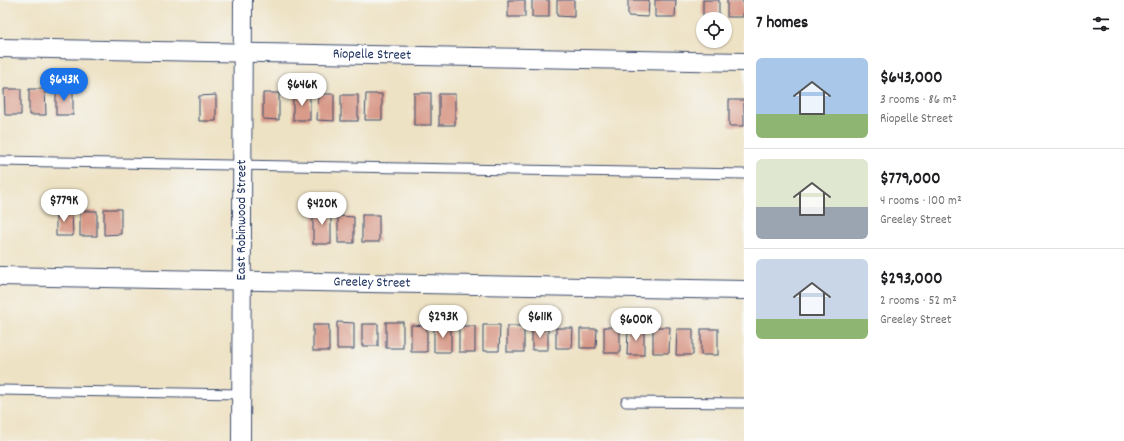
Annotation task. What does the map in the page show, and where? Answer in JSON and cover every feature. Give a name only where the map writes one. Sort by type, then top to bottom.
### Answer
[{"type":"street","name":"East Robinwood Street","points":[[241,441],[243,0]]},
{"type":"street","name":"Riopelle Street","points":[[0,48],[744,62]]},
{"type":"street","name":"Greeley Street","points":[[0,276],[242,282],[744,290]]},
{"type":"lane","points":[[0,161],[242,164],[744,174]]},
{"type":"lane","points":[[0,390],[241,394]]},
{"type":"lane","points":[[626,402],[744,403]]},
{"type":"building","points":[[508,0],[525,0],[525,17],[508,17]]},
{"type":"building","points":[[532,0],[549,0],[549,17],[532,17]]},
{"type":"building","points":[[557,0],[574,0],[574,17],[557,16]]},
{"type":"building","points":[[628,0],[649,0],[648,17],[628,16]]},
{"type":"building","points":[[655,0],[676,0],[675,17],[655,17]]},
{"type":"building","points":[[703,0],[719,0],[719,12],[703,12]]},
{"type":"building","points":[[727,0],[743,0],[743,17],[732,17],[732,12],[727,12]]},
{"type":"building","points":[[4,89],[21,89],[21,115],[5,115]]},
{"type":"building","points":[[29,89],[45,89],[46,115],[29,115]]},
{"type":"building","points":[[56,90],[73,90],[73,115],[56,115]]},
{"type":"building","points":[[263,93],[279,93],[279,120],[263,119]]},
{"type":"building","points":[[414,93],[431,93],[431,125],[414,125]]},
{"type":"building","points":[[293,94],[310,94],[310,120],[293,120]]},
{"type":"building","points":[[318,94],[334,94],[334,121],[317,120]]},
{"type":"building","points":[[366,94],[382,94],[382,120],[365,120]]},
{"type":"building","points":[[439,94],[455,94],[455,125],[439,125]]},
{"type":"building","points":[[216,95],[216,121],[199,121],[199,96]]},
{"type":"building","points":[[341,95],[358,95],[358,121],[341,121]]},
{"type":"building","points":[[729,100],[744,100],[744,126],[729,126]]},
{"type":"building","points":[[313,207],[331,207],[331,244],[313,244]]},
{"type":"building","points":[[104,209],[121,209],[121,234],[104,235]]},
{"type":"building","points":[[56,210],[72,210],[73,236],[56,236]]},
{"type":"building","points":[[80,211],[97,211],[97,236],[80,236]]},
{"type":"building","points":[[362,215],[379,215],[379,242],[362,242]]},
{"type":"building","points":[[338,216],[354,217],[354,243],[338,243]]},
{"type":"building","points":[[337,322],[354,323],[354,349],[337,349]]},
{"type":"building","points":[[386,322],[403,322],[403,348],[386,348]]},
{"type":"building","points":[[362,324],[378,324],[378,346],[362,346]]},
{"type":"building","points":[[313,325],[329,325],[329,351],[313,351]]},
{"type":"building","points":[[411,325],[427,326],[427,352],[411,352]]},
{"type":"building","points":[[451,325],[451,352],[434,352],[434,326]]},
{"type":"building","points":[[483,325],[500,325],[499,351],[483,351]]},
{"type":"building","points":[[459,326],[475,326],[475,352],[459,352]]},
{"type":"building","points":[[507,326],[524,326],[524,352],[507,352]]},
{"type":"building","points":[[532,326],[541,326],[541,329],[548,329],[548,350],[532,350]]},
{"type":"building","points":[[604,327],[620,327],[620,353],[604,353]]},
{"type":"building","points":[[653,327],[670,327],[669,353],[653,353]]},
{"type":"building","points":[[556,328],[573,328],[572,348],[556,348]]},
{"type":"building","points":[[644,328],[644,355],[627,355],[628,329]]},
{"type":"building","points":[[580,329],[597,329],[596,348],[580,348]]},
{"type":"building","points":[[677,329],[693,329],[693,355],[676,355]]},
{"type":"building","points":[[701,329],[718,329],[718,355],[701,355]]}]
